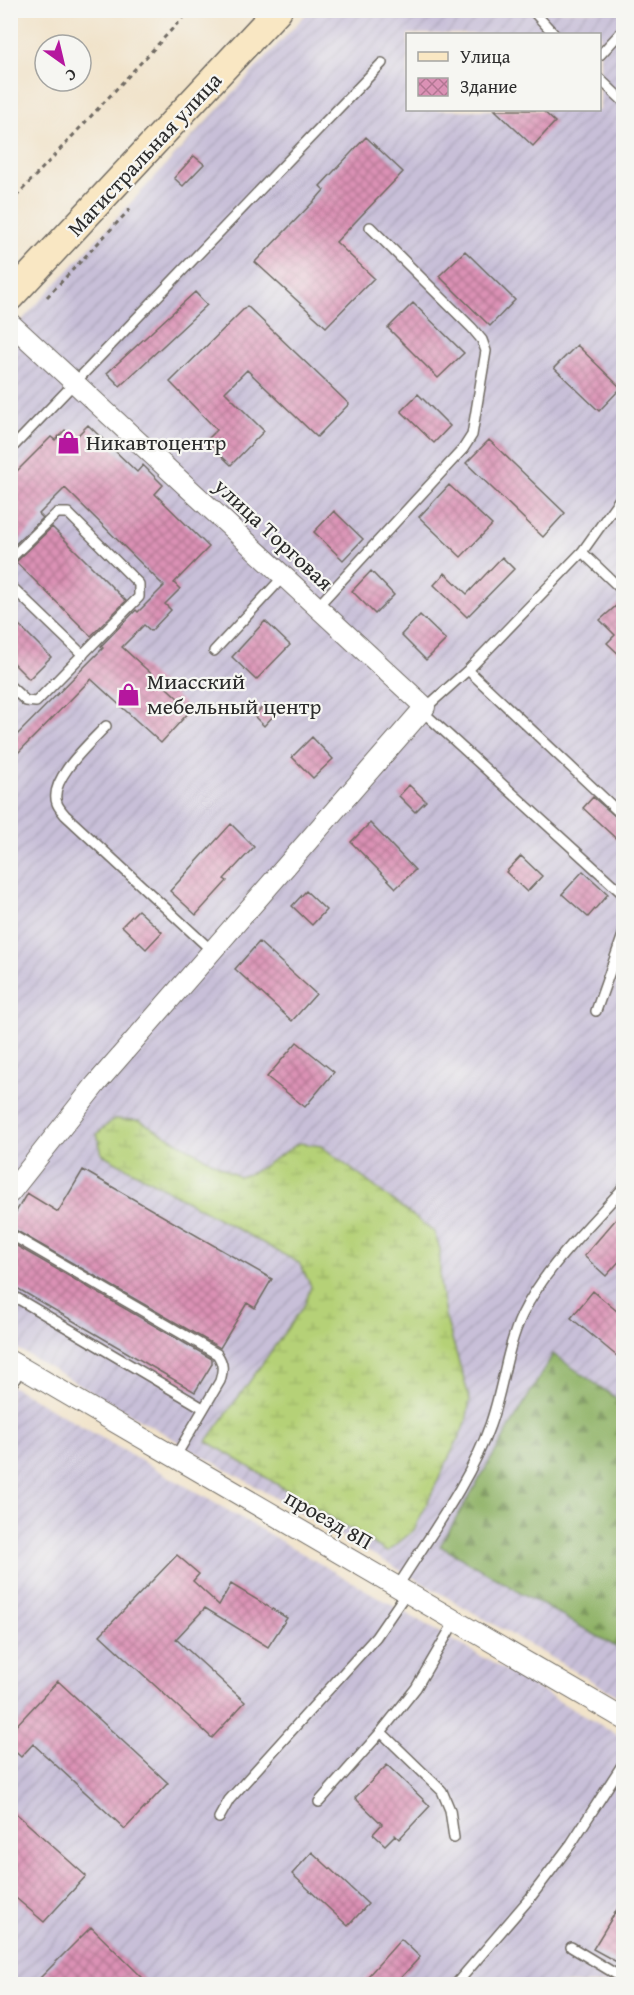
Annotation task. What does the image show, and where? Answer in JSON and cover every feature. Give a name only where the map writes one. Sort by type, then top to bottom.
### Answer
[{"type":"main road","name":"Магистральная улица","points":[[10,297],[278,10]]},
{"type":"street","name":"улица Торговая","points":[[10,323],[284,576],[423,709]]},
{"type":"street","points":[[10,1193],[79,1103],[423,709]]},
{"type":"street","name":"проезд 8П","points":[[16,1364],[174,1459],[624,1719]]},
{"type":"lane","points":[[532,10],[553,33]]},
{"type":"lane","points":[[601,54],[624,29]]},
{"type":"lane","points":[[10,450],[382,63]]},
{"type":"lane","points":[[601,80],[624,102]]},
{"type":"lane","points":[[317,607],[463,449],[472,435],[486,351],[482,340],[472,328],[369,227]]},
{"type":"lane","points":[[624,493],[582,552],[468,670],[423,709],[624,895]]},
{"type":"lane","points":[[10,559],[57,513],[68,513],[139,584],[139,597],[36,702],[26,701],[10,686]]},
{"type":"lane","points":[[582,552],[624,592]]},
{"type":"lane","points":[[214,651],[284,576]]},
{"type":"lane","points":[[10,585],[83,655]]},
{"type":"lane","points":[[468,670],[624,817]]},
{"type":"lane","points":[[106,726],[60,777],[56,802],[65,815],[211,950]]},
{"type":"lane","points":[[596,1011],[624,932]]},
{"type":"lane","points":[[219,1818],[229,1800],[376,1636],[484,1441],[517,1328],[527,1306],[553,1269],[624,1187]]},
{"type":"lane","points":[[10,1234],[217,1354],[223,1369],[174,1459]]},
{"type":"lane","points":[[10,1294],[203,1408]]},
{"type":"lane","points":[[10,1387],[16,1364]]},
{"type":"lane","points":[[319,1802],[381,1732],[416,1688],[455,1620]]},
{"type":"lane","points":[[381,1732],[442,1791],[450,1810],[454,1838]]},
{"type":"lane","points":[[456,1984],[537,1889],[571,1844],[624,1762]]},
{"type":"lane","points":[[571,1947],[624,1979]]},
{"type":"path","points":[[10,203],[190,10]]},
{"type":"path","points":[[47,297],[133,206]]},
{"type":"shaded area","points":[[309,11],[623,11],[623,1699],[11,1345],[10,333]]},
{"type":"shaded area","points":[[10,1385],[623,1738],[623,1984],[11,1984]]},
{"type":"green space","points":[[114,1119],[139,1120],[239,1177],[254,1172],[299,1143],[321,1146],[434,1232],[440,1249],[440,1283],[445,1315],[470,1400],[466,1422],[414,1530],[387,1552],[207,1441],[305,1304],[311,1286],[299,1263],[102,1154],[97,1134]]},
{"type":"green space","points":[[553,1354],[623,1403],[623,1651],[440,1546]]},
{"type":"building","points":[[496,111],[543,111],[555,122],[533,146]]},
{"type":"building","points":[[366,137],[403,172],[336,242],[374,278],[326,327],[255,262],[318,197],[324,190],[320,186]]},
{"type":"building","points":[[194,156],[204,164],[183,186],[174,178]]},
{"type":"building","points":[[465,251],[515,300],[490,326],[439,276]]},
{"type":"building","points":[[195,292],[207,305],[120,386],[107,373]]},
{"type":"building","points":[[413,303],[464,353],[438,378],[388,328]]},
{"type":"building","points":[[247,306],[349,404],[317,437],[247,370],[225,392],[264,431],[231,465],[206,441],[217,430],[170,382]]},
{"type":"building","points":[[577,345],[621,388],[599,411],[554,368]]},
{"type":"building","points":[[418,394],[450,426],[434,443],[401,411]]},
{"type":"building","points":[[88,425],[137,472],[143,465],[163,485],[155,494],[209,547],[174,583],[180,589],[165,604],[171,610],[151,631],[144,625],[122,647],[191,710],[161,743],[91,679],[10,761],[10,742],[103,648],[101,646],[136,610],[138,612],[164,586],[65,488],[39,514],[43,518],[10,549],[10,478],[51,437],[55,440],[65,430],[74,439]]},
{"type":"building","points":[[489,440],[565,513],[543,537],[466,463]]},
{"type":"building","points":[[449,485],[492,525],[461,557],[419,517]]},
{"type":"building","points":[[334,511],[363,539],[343,560],[314,532]]},
{"type":"building","points":[[52,527],[126,601],[91,636],[16,562]]},
{"type":"building","points":[[502,557],[514,569],[467,617],[434,585],[445,573],[467,594]]},
{"type":"building","points":[[371,571],[394,595],[375,614],[352,591]]},
{"type":"building","points":[[624,599],[624,659],[607,643],[615,635],[600,620]]},
{"type":"building","points":[[420,615],[446,640],[426,660],[401,635]]},
{"type":"building","points":[[10,616],[51,657],[29,679],[10,660]]},
{"type":"building","points":[[265,621],[290,645],[256,680],[232,657]]},
{"type":"building","points":[[265,704],[275,714],[264,726],[254,716]]},
{"type":"building","points":[[312,737],[333,759],[313,778],[292,757]]},
{"type":"building","points":[[409,785],[426,801],[415,812],[399,796]]},
{"type":"building","points":[[593,797],[624,824],[624,846],[583,808]]},
{"type":"building","points":[[370,823],[415,870],[396,888],[351,842]]},
{"type":"building","points":[[231,824],[254,847],[224,879],[227,881],[196,915],[170,891]]},
{"type":"building","points":[[521,856],[542,876],[527,892],[506,872]]},
{"type":"building","points":[[583,871],[608,894],[588,917],[562,894]]},
{"type":"building","points":[[306,891],[326,910],[312,925],[292,906]]},
{"type":"building","points":[[138,910],[162,932],[146,949],[122,926]]},
{"type":"building","points":[[259,942],[316,994],[292,1021],[235,969]]},
{"type":"building","points":[[297,1042],[334,1072],[305,1107],[267,1077]]},
{"type":"building","points":[[83,1170],[272,1279],[255,1308],[247,1303],[220,1348],[10,1227],[10,1222],[27,1193],[58,1212]]},
{"type":"building","points":[[624,1210],[624,1256],[606,1276],[584,1256]]},
{"type":"building","points":[[10,1242],[212,1359],[212,1364],[195,1392],[10,1284]]},
{"type":"building","points":[[593,1291],[624,1317],[624,1362],[571,1318]]},
{"type":"building","points":[[177,1555],[199,1574],[193,1581],[219,1605],[231,1584],[287,1618],[268,1647],[205,1608],[176,1639],[245,1702],[212,1738],[100,1635]]},
{"type":"building","points":[[58,1681],[168,1783],[125,1829],[33,1744],[21,1757],[10,1747],[10,1732]]},
{"type":"building","points":[[387,1765],[430,1806],[399,1839],[395,1835],[385,1845],[373,1834],[382,1824],[355,1798]]},
{"type":"building","points":[[10,1808],[86,1876],[44,1922],[10,1893]]},
{"type":"building","points":[[312,1852],[368,1904],[348,1926],[292,1874]]},
{"type":"building","points":[[624,1898],[624,1966],[593,1949]]},
{"type":"building","points":[[91,1927],[149,1984],[34,1984]]},
{"type":"building","points":[[401,1939],[420,1957],[395,1984],[361,1984]]},
{"type":"place","name":"Никавтоцентр","points":[[68,442]]},
{"type":"place","name":"Миасский мебельный центр","points":[[129,694]]}]
